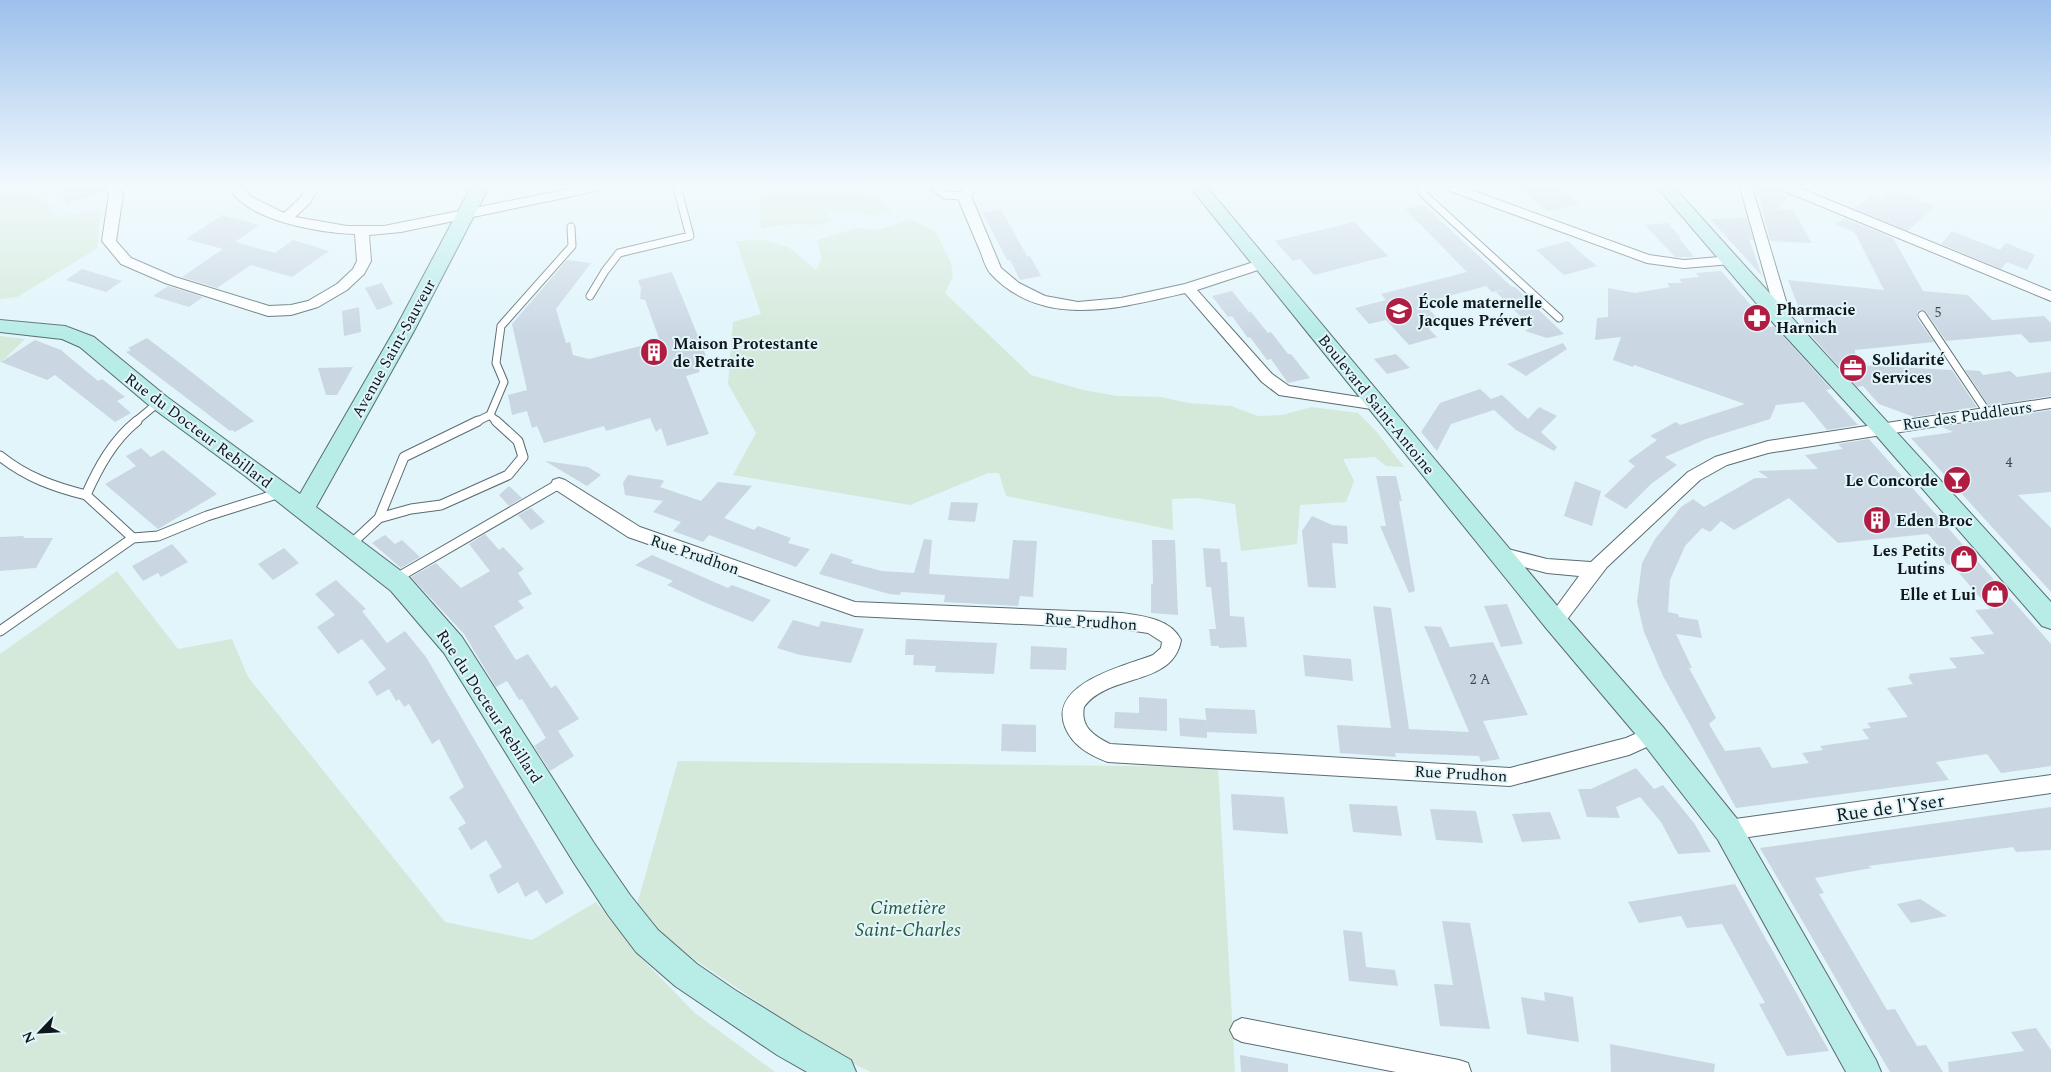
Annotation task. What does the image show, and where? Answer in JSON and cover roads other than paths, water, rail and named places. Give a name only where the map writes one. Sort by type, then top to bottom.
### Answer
[{"type":"main road","name":"Avenue Saint-Sauveur","points":[[304,508],[404,331],[453,237]]},
{"type":"main road","name":"Boulevard Saint-Antoine","points":[[1240,237],[1555,621],[1653,735],[1728,830],[1864,1072]]},
{"type":"main road","points":[[1711,237],[1782,320],[1882,428],[2051,619]]},
{"type":"main road","name":"Rue du Docteur Rebillard","points":[[0,326],[65,333],[87,342],[159,402],[304,508],[394,579],[434,621],[453,645],[584,853],[619,905],[647,941],[686,975],[724,1001],[789,1043],[840,1072]]},
{"type":"street","points":[[110,237],[109,242],[126,261],[170,280],[268,311],[291,310],[313,304],[342,287],[360,271],[364,261],[362,237]]},
{"type":"street","points":[[984,237],[995,270],[1014,286],[1041,300],[1078,308],[1121,303],[1188,288],[1262,264]]},
{"type":"street","points":[[1588,237],[1647,259],[1684,264],[1731,260]]},
{"type":"street","points":[[1761,237],[1779,301],[1782,320]]},
{"type":"street","points":[[1909,237],[2051,296]]},
{"type":"street","points":[[1188,288],[1267,378],[1285,391],[1378,405]]},
{"type":"street","name":"Rue des Puddleurs","points":[[1555,621],[1601,562],[1694,476],[1721,461],[1768,447],[2051,403]]},
{"type":"street","name":"Rue Prudhon","points":[[559,484],[634,532],[855,609],[1122,621],[1150,625],[1163,630],[1172,640],[1170,651],[1160,660],[1090,688],[1081,693],[1074,702],[1071,714],[1076,726],[1086,741],[1108,753],[1510,777],[1629,746],[1653,735]]},
{"type":"street","points":[[1500,554],[1549,568],[1569,570],[1596,569]]},
{"type":"street","name":"Rue de l'Yser","points":[[1728,830],[2051,784]]},
{"type":"street","points":[[1242,1030],[1459,1072]]},
{"type":"lane","points":[[350,545],[379,518],[404,457],[490,414],[504,382],[496,363],[501,326],[572,246],[571,237]]},
{"type":"lane","points":[[590,296],[605,271],[619,253],[686,237]]},
{"type":"lane","points":[[1470,237],[1559,318]]},
{"type":"lane","points":[[1922,315],[1987,412]]},
{"type":"lane","points":[[86,495],[100,464],[129,427],[159,402]]},
{"type":"lane","points":[[379,518],[411,509],[441,504],[508,475],[524,457],[518,441],[490,414]]},
{"type":"lane","points":[[0,456],[16,469],[50,487],[86,495],[133,538]]},
{"type":"lane","points":[[394,579],[559,484]]},
{"type":"lane","points":[[0,631],[133,538],[158,536],[207,516],[282,492]]},
{"type":"place","name":"École maternelle Jacques Prévert","points":[[1399,311]]},
{"type":"place","name":"Pharmacie Harnich","points":[[1757,318]]},
{"type":"place","name":"Maison Protestante de Retraite","points":[[654,352]]},
{"type":"place","name":"Solidarité Services","points":[[1853,368]]},
{"type":"place","name":"Le Concorde","points":[[1957,480]]},
{"type":"place","name":"Eden Broc","points":[[1877,520]]},
{"type":"place","name":"Les Petits Lutins","points":[[1964,559]]},
{"type":"place","name":"Elle et Lui","points":[[1995,594]]},
{"type":"park label","name":"Cimetière Saint-Charles","points":[[908,918]]}]
